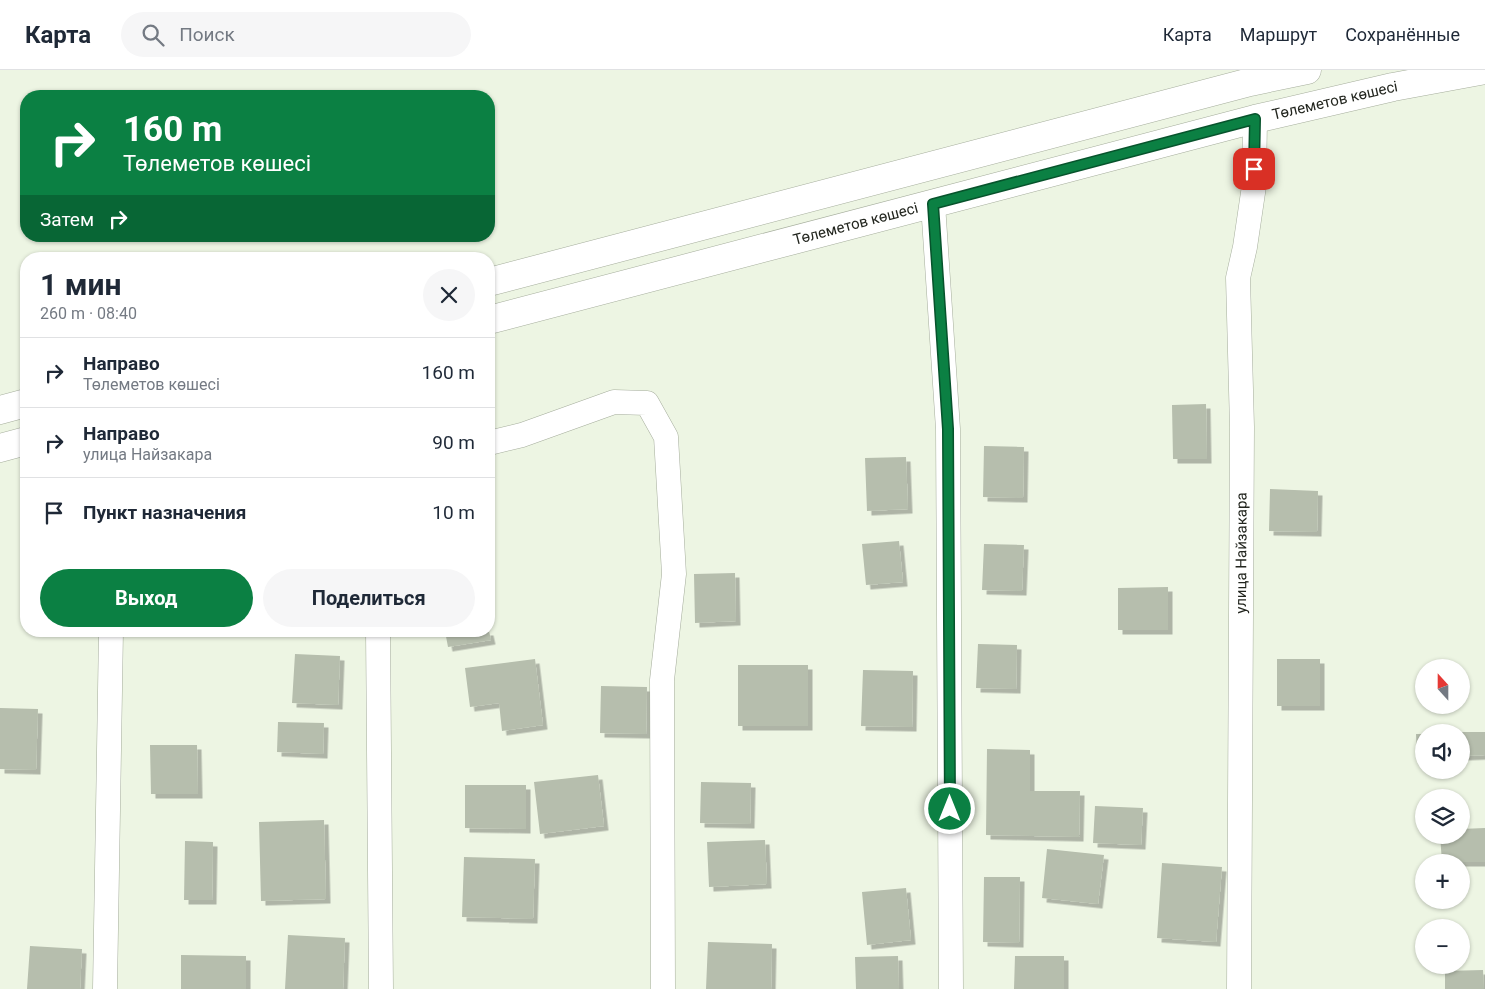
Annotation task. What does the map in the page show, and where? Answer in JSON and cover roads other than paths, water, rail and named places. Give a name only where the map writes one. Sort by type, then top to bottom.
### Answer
[{"type":"main road","points":[[495,280],[1250,82],[1306,70]]},
{"type":"main road","name":"Төлеметов көшесі","points":[[495,318],[1255,119],[1393,87],[1485,70]]},
{"type":"main road","points":[[0,410],[20,405]]},
{"type":"main road","points":[[0,448],[20,443]]},
{"type":"street","name":"улица Найзакара","points":[[1239,989],[1242,427],[1238,278],[1245,247],[1254,186],[1255,119]]},
{"type":"street","points":[[933,204],[948,429],[951,989]]},
{"type":"street","points":[[495,442],[522,435],[614,402],[647,403],[666,437],[674,574],[662,680],[663,989]]},
{"type":"street","points":[[105,989],[111,637]]},
{"type":"street","points":[[378,637],[381,989]]}]
